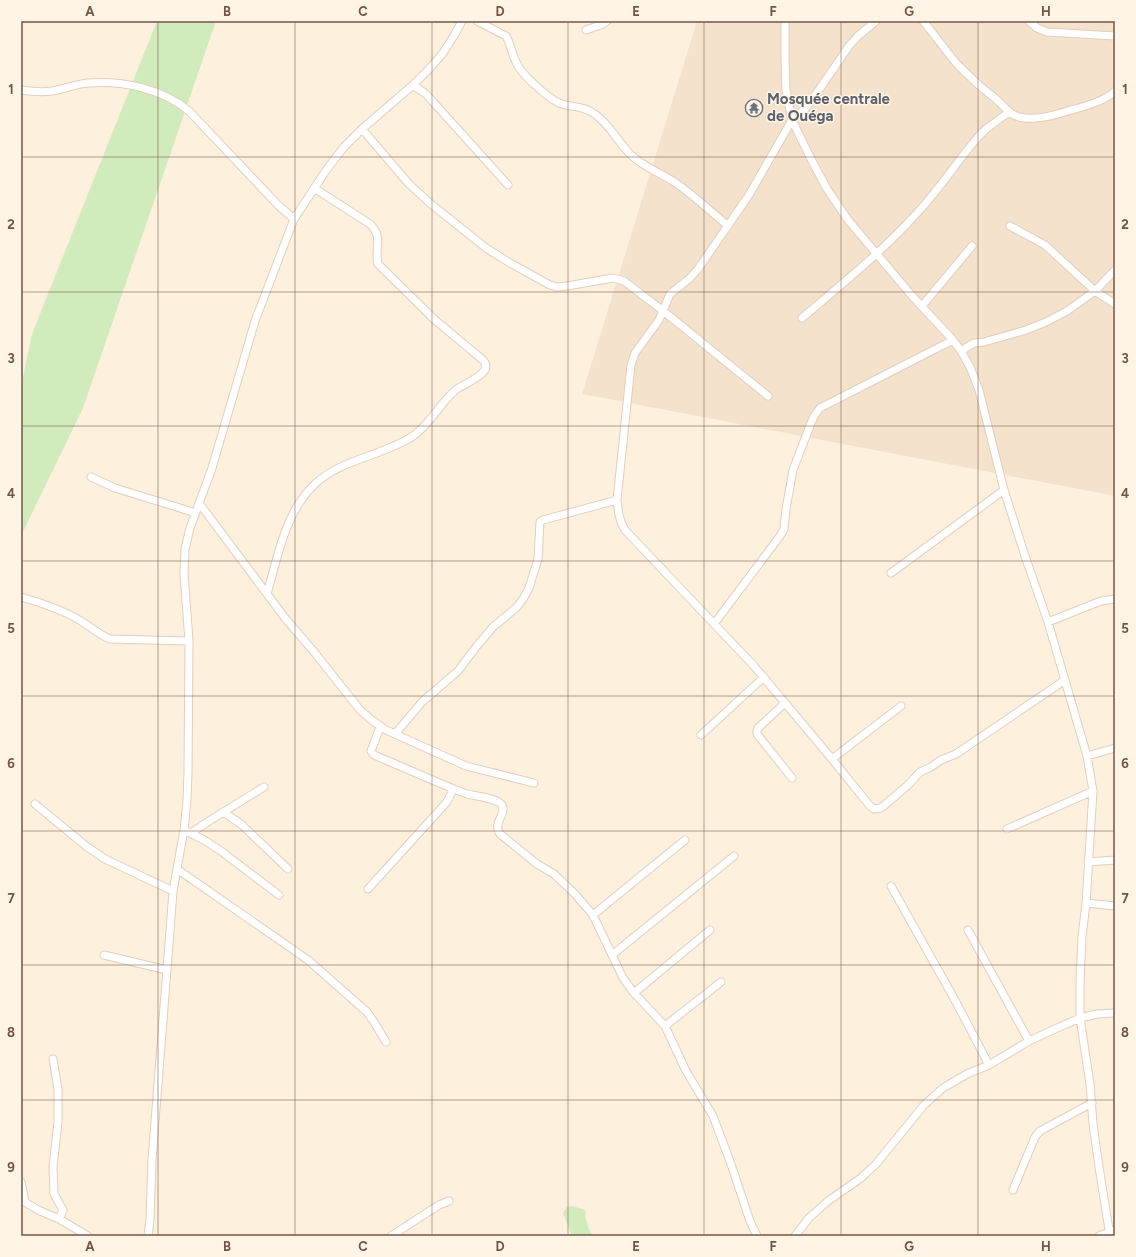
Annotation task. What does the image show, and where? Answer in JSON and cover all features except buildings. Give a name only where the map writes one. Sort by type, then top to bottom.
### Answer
[{"type":"street","points":[[148,1236],[152,1160],[173,891],[187,832],[188,641],[184,574],[185,549],[195,513],[212,468],[255,320],[294,220],[314,188],[344,147],[388,105],[413,85],[443,53],[462,21]]},
{"type":"street","points":[[477,21],[506,36],[509,40],[516,63],[522,73],[554,100],[560,103],[581,107],[598,116],[630,154],[642,164],[687,191],[728,226]]},
{"type":"street","points":[[586,30],[607,21]]},
{"type":"street","points":[[785,21],[786,90],[792,120],[827,190],[848,220],[953,340],[970,367],[979,390],[1004,490],[1048,622],[1088,756],[1093,791],[1081,960],[1080,1018],[1092,1103],[1095,1138],[1111,1232],[1099,1236]]},
{"type":"street","points":[[876,21],[858,36],[849,46],[805,109],[792,120],[749,195],[690,278],[670,294],[656,324],[635,353],[631,365],[617,500],[620,522],[625,530],[764,678],[874,810],[881,808],[907,786],[920,772],[941,760],[956,754],[1065,680]]},
{"type":"street","points":[[923,21],[958,65],[1009,112],[1020,118],[1051,116],[1094,102],[1115,91]]},
{"type":"street","points":[[1029,21],[1037,28],[1047,32],[1115,36]]},
{"type":"street","points":[[21,90],[41,92],[87,83],[115,84],[144,88],[168,96],[190,111],[278,205],[294,220]]},
{"type":"street","points":[[413,85],[426,94],[508,185]]},
{"type":"street","points":[[802,318],[877,254],[919,211],[979,136],[1009,112]]},
{"type":"street","points":[[362,129],[409,184],[486,248],[510,263],[557,287],[613,278],[624,282],[662,310],[768,396]]},
{"type":"street","points":[[267,594],[286,529],[294,509],[315,483],[336,468],[402,442],[414,435],[426,424],[449,395],[482,374],[487,368],[483,360],[435,320],[378,264],[376,255],[378,235],[375,229],[370,224],[314,188]]},
{"type":"street","points":[[1010,226],[1034,237],[1045,245],[1095,291],[1115,304]]},
{"type":"street","points":[[922,306],[972,246]]},
{"type":"street","points":[[961,351],[974,343],[984,342],[1026,330],[1067,311],[1095,291],[1115,270]]},
{"type":"street","points":[[714,624],[784,529],[793,470],[814,416],[820,408],[953,340]]},
{"type":"street","points":[[91,477],[114,488],[195,513]]},
{"type":"street","points":[[892,573],[1004,490]]},
{"type":"street","points":[[395,734],[422,702],[458,671],[493,627],[517,607],[523,599],[538,559],[540,522],[617,500]]},
{"type":"street","points":[[199,503],[285,618],[315,652],[360,710],[380,726],[395,734],[466,766],[534,783]]},
{"type":"street","points":[[21,597],[66,613],[83,622],[103,637],[110,639],[188,641]]},
{"type":"street","points":[[1048,622],[1101,601],[1115,599]]},
{"type":"street","points":[[701,735],[764,678]]},
{"type":"street","points":[[785,703],[756,731],[792,778]]},
{"type":"street","points":[[832,758],[901,706]]},
{"type":"street","points":[[380,726],[371,751],[374,755],[453,789],[496,801],[502,805],[503,810],[497,826],[497,831],[537,864],[554,874],[575,894],[593,915],[619,971],[634,993],[665,1026],[686,1071],[714,1116],[750,1222],[757,1236]]},
{"type":"street","points":[[1088,756],[1115,748]]},
{"type":"street","points":[[187,832],[264,787]]},
{"type":"street","points":[[368,889],[446,803],[453,789]]},
{"type":"street","points":[[1007,829],[1093,791]]},
{"type":"street","points":[[35,804],[86,846],[105,859],[173,891]]},
{"type":"street","points":[[223,812],[241,824],[288,869]]},
{"type":"street","points":[[187,832],[204,840],[221,851],[279,895]]},
{"type":"street","points":[[593,915],[685,840]]},
{"type":"street","points":[[612,955],[734,856]]},
{"type":"street","points":[[1088,862],[1115,860]]},
{"type":"street","points":[[177,869],[308,960],[367,1012],[386,1042]]},
{"type":"street","points":[[891,886],[990,1065]]},
{"type":"street","points":[[1086,903],[1115,906]]},
{"type":"street","points":[[634,993],[710,930]]},
{"type":"street","points":[[968,930],[1029,1041]]},
{"type":"street","points":[[104,956],[167,970]]},
{"type":"street","points":[[665,1026],[721,982]]},
{"type":"street","points":[[795,1236],[814,1214],[828,1201],[862,1178],[876,1164],[924,1104],[943,1088],[967,1074],[990,1065],[1029,1041],[1080,1018],[1097,1014],[1115,1013]]},
{"type":"street","points":[[53,1059],[58,1088],[58,1122],[53,1167],[54,1194],[63,1210],[59,1219]]},
{"type":"street","points":[[1013,1190],[1035,1137],[1040,1131],[1092,1103]]},
{"type":"street","points":[[21,1182],[23,1202],[59,1219],[88,1236]]},
{"type":"street","points":[[391,1236],[439,1205],[449,1201]]},
{"type":"shaded area","points":[[697,21],[1115,21],[1115,496],[582,394]]},
{"type":"green space","points":[[157,21],[216,21],[83,408],[21,536],[21,386],[32,334]]},
{"type":"green space","points":[[572,1206],[585,1210],[585,1217],[588,1227],[594,1236],[572,1236],[563,1213],[567,1207]]},
{"type":"place","name":"Mosquée centrale de Ouéga","points":[[754,108]]}]
